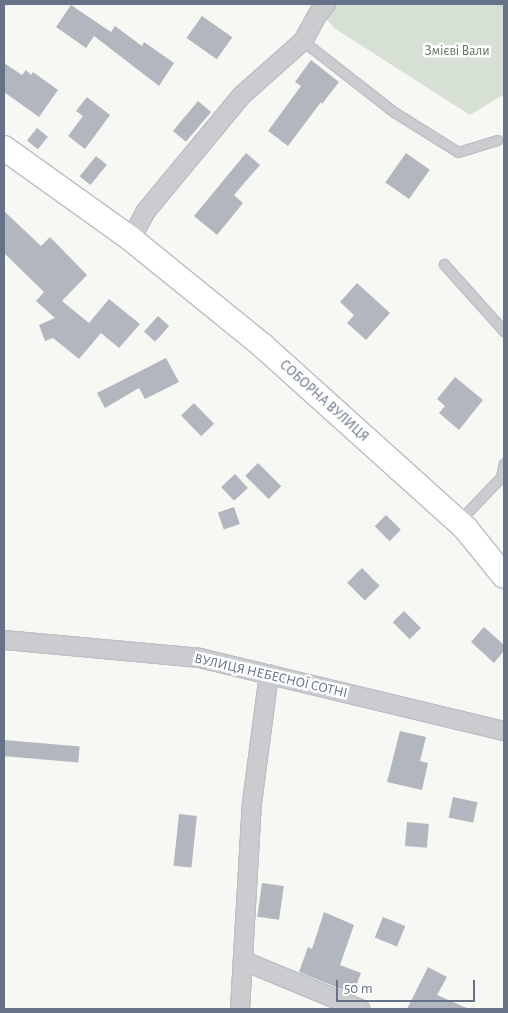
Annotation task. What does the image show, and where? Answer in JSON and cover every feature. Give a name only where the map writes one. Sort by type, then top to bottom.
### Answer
[{"type":"main road","name":"СОБОРНА ВУЛИЦЯ","points":[[4,148],[130,239],[263,346],[458,522],[504,576]]},
{"type":"street","points":[[130,239],[146,211],[241,96],[303,41],[318,14],[326,4]]},
{"type":"street","name":"ВУЛИЦЯ НЕБЕСНОЇ СОТНІ","points":[[4,640],[200,658],[504,731]]},
{"type":"street","points":[[240,1009],[252,803],[269,674]]},
{"type":"street","points":[[244,961],[360,1009]]},
{"type":"lane","points":[[303,41],[394,112],[458,152],[497,140]]},
{"type":"lane","points":[[444,264],[504,331]]},
{"type":"lane","points":[[458,522],[501,477],[504,463]]},
{"type":"green space","name":"Змієві Вали","points":[[314,4],[504,4],[503,95],[470,115],[334,28]]},
{"type":"building","points":[[71,5],[111,32],[115,26],[142,46],[144,42],[174,63],[159,86],[94,36],[86,48],[56,27]]},
{"type":"building","points":[[202,16],[232,37],[217,59],[187,38]]},
{"type":"building","points":[[311,60],[339,82],[322,104],[321,102],[288,146],[268,131],[301,86],[295,82]]},
{"type":"building","points":[[4,63],[22,75],[26,70],[31,75],[33,72],[58,90],[39,117],[4,92]]},
{"type":"building","points":[[87,97],[110,115],[85,149],[68,136],[83,116],[76,111]]},
{"type":"building","points":[[198,101],[211,112],[186,142],[173,131]]},
{"type":"building","points":[[37,128],[48,137],[38,149],[27,140]]},
{"type":"building","points":[[246,153],[260,165],[234,195],[243,203],[217,235],[194,216]]},
{"type":"building","points":[[406,153],[430,170],[409,199],[385,182]]},
{"type":"building","points":[[96,156],[107,165],[91,185],[80,176]]},
{"type":"building","points":[[4,211],[41,246],[50,237],[87,275],[62,301],[89,323],[109,299],[140,324],[119,348],[101,333],[79,359],[53,338],[45,341],[39,325],[55,318],[36,301],[44,292],[4,253]]},
{"type":"building","points":[[357,283],[390,313],[366,340],[347,323],[354,315],[340,302]]},
{"type":"building","points":[[158,316],[169,326],[155,342],[144,332]]},
{"type":"building","points":[[166,358],[179,382],[145,399],[139,388],[105,408],[97,393]]},
{"type":"building","points":[[455,377],[483,400],[459,430],[439,413],[445,406],[437,399]]},
{"type":"building","points":[[194,403],[214,424],[201,436],[181,416]]},
{"type":"building","points":[[258,463],[281,486],[269,499],[245,476]]},
{"type":"building","points":[[235,474],[248,488],[234,501],[221,487]]},
{"type":"building","points":[[234,507],[240,524],[224,530],[218,513]]},
{"type":"building","points":[[386,515],[401,530],[390,541],[375,526]]},
{"type":"building","points":[[362,568],[380,586],[365,601],[347,583]]},
{"type":"building","points":[[404,611],[421,628],[410,639],[393,622]]},
{"type":"building","points":[[484,627],[504,645],[504,651],[494,663],[471,642]]},
{"type":"building","points":[[400,731],[426,737],[420,761],[428,763],[422,790],[387,782]]},
{"type":"building","points":[[4,740],[80,747],[78,763],[4,756]]},
{"type":"building","points":[[453,797],[477,802],[473,823],[449,818]]},
{"type":"building","points":[[179,814],[197,816],[191,868],[174,866]]},
{"type":"building","points":[[407,822],[429,824],[427,848],[405,846]]},
{"type":"building","points":[[262,883],[284,886],[279,920],[257,917]]},
{"type":"building","points":[[324,912],[354,925],[340,965],[361,973],[353,994],[299,972],[308,947],[312,949]]},
{"type":"building","points":[[383,917],[405,926],[397,946],[375,937]]},
{"type":"building","points":[[428,967],[447,977],[437,995],[469,1009],[407,1009]]}]
